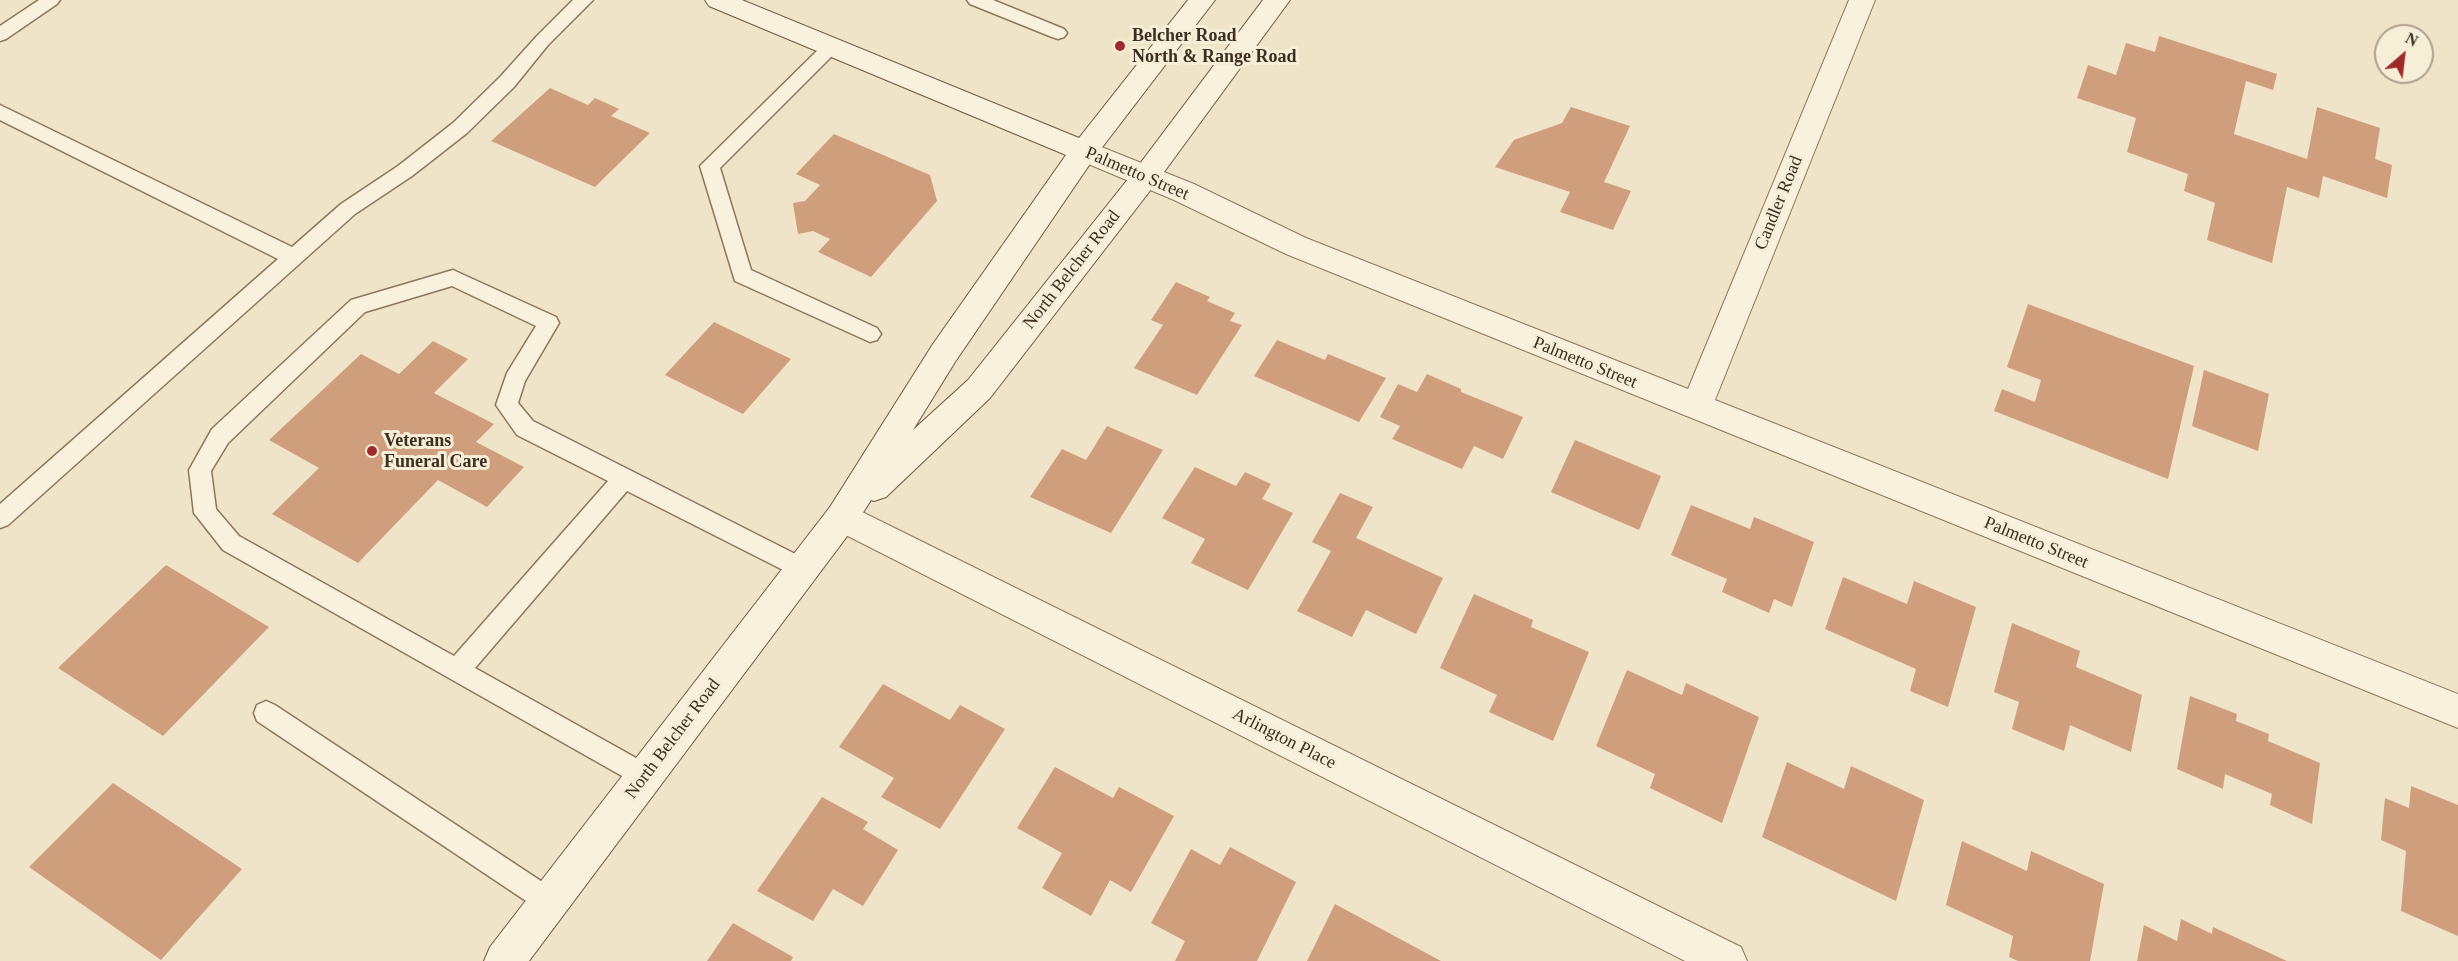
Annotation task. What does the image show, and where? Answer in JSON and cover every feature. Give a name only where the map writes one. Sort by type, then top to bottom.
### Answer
[{"type":"street","name":"Palmetto Street","points":[[718,0],[1146,176],[1296,246],[2458,711]]},
{"type":"street","name":"North Belcher Road","points":[[504,961],[842,517],[944,353],[1083,151],[1202,0]]},
{"type":"street","name":"North Belcher Road","points":[[842,517],[979,389],[1146,176],[1277,0]]},
{"type":"street","name":"Candler Road","points":[[1696,407],[1862,0]]},
{"type":"street","name":"Arlington Place","points":[[842,517],[1727,961]]},
{"type":"lane","points":[[0,35],[51,0]]},
{"type":"lane","points":[[0,518],[348,209],[405,171],[460,128],[584,0]]},
{"type":"lane","points":[[976,0],[1058,33]]},
{"type":"lane","points":[[832,46],[710,166],[742,274],[870,334]]},
{"type":"lane","points":[[0,112],[293,257]]},
{"type":"lane","points":[[645,777],[231,543],[205,513],[200,470],[220,436],[358,306],[453,278],[549,323],[515,379],[507,405],[525,428],[803,569]]},
{"type":"lane","points":[[457,670],[623,479]]},
{"type":"lane","points":[[266,713],[550,902]]},
{"type":"building","points":[[2159,36],[2277,74],[2273,90],[2246,81],[2234,134],[2307,159],[2317,107],[2380,128],[2375,159],[2392,165],[2387,198],[2323,176],[2319,198],[2287,187],[2272,263],[2207,240],[2215,203],[2184,191],[2188,174],[2127,152],[2136,118],[2077,98],[2088,65],[2116,75],[2126,43],[2155,52]]},
{"type":"building","points":[[550,88],[588,105],[595,98],[619,109],[611,116],[650,133],[595,187],[491,141]]},
{"type":"building","points":[[1571,107],[1630,126],[1604,182],[1631,191],[1613,230],[1560,212],[1570,192],[1495,167],[1514,140],[1562,123]]},
{"type":"building","points":[[834,134],[930,175],[937,201],[871,277],[818,252],[830,239],[813,231],[798,234],[793,203],[805,201],[820,185],[796,174]]},
{"type":"building","points":[[1176,282],[1210,297],[1207,301],[1235,313],[1230,321],[1242,325],[1197,395],[1134,368],[1163,325],[1151,320]]},
{"type":"building","points":[[2028,304],[2194,366],[2168,479],[1994,411],[2002,389],[2035,402],[2041,380],[2007,367]]},
{"type":"building","points":[[714,322],[791,359],[743,414],[665,375]]},
{"type":"building","points":[[1277,340],[1325,360],[1328,354],[1386,378],[1359,422],[1254,376]]},
{"type":"building","points":[[433,341],[468,359],[434,393],[494,424],[476,442],[524,467],[487,507],[438,480],[358,563],[272,514],[319,468],[269,440],[361,354],[399,374]]},
{"type":"building","points":[[2204,370],[2269,394],[2258,451],[2192,426]]},
{"type":"building","points":[[1427,374],[1461,389],[1461,392],[1523,417],[1503,459],[1474,446],[1462,469],[1392,439],[1400,426],[1380,417],[1398,384],[1417,392]]},
{"type":"building","points":[[1107,426],[1163,450],[1111,533],[1030,497],[1062,449],[1086,460]]},
{"type":"building","points":[[1575,440],[1661,476],[1639,530],[1551,492]]},
{"type":"building","points":[[1195,467],[1236,486],[1245,472],[1271,484],[1262,499],[1293,513],[1248,590],[1191,563],[1205,539],[1162,518]]},
{"type":"building","points":[[1340,493],[1373,507],[1356,538],[1443,578],[1416,634],[1366,610],[1352,637],[1297,611],[1331,551],[1312,542]]},
{"type":"building","points":[[1691,505],[1750,529],[1754,517],[1814,542],[1792,607],[1774,599],[1769,613],[1722,592],[1727,579],[1671,555]]},
{"type":"building","points":[[166,565],[269,627],[163,736],[58,668]]},
{"type":"building","points":[[1843,577],[1907,604],[1914,581],[1976,607],[1948,707],[1910,691],[1916,669],[1825,629]]},
{"type":"building","points":[[1474,594],[1533,620],[1531,627],[1589,652],[1553,741],[1489,712],[1497,695],[1440,668]]},
{"type":"building","points":[[2012,623],[2080,651],[2076,667],[2142,695],[2131,752],[2070,725],[2064,751],[2012,729],[2019,702],[1994,692]]},
{"type":"building","points":[[1627,670],[1682,695],[1686,683],[1759,717],[1722,823],[1650,788],[1655,774],[1596,746]]},
{"type":"building","points":[[883,684],[950,720],[960,705],[1005,729],[940,829],[881,797],[894,778],[839,747]]},
{"type":"building","points":[[2190,696],[2237,714],[2236,721],[2269,734],[2268,741],[2320,763],[2312,824],[2270,805],[2272,794],[2225,774],[2223,789],[2177,769]]},
{"type":"building","points":[[1787,762],[1844,789],[1851,766],[1924,800],[1896,901],[1762,837]]},
{"type":"building","points":[[1055,767],[1113,798],[1119,787],[1174,816],[1131,892],[1110,880],[1091,916],[1042,888],[1062,853],[1017,828]]},
{"type":"building","points":[[113,783],[242,869],[161,960],[29,867]]},
{"type":"building","points":[[2411,786],[2458,805],[2458,936],[2401,911],[2406,851],[2381,840],[2385,798],[2409,808]]},
{"type":"building","points":[[822,797],[868,822],[863,829],[898,850],[863,906],[833,889],[813,921],[757,891]]},
{"type":"building","points":[[1962,841],[2027,871],[2031,851],[2104,884],[2090,961],[2018,961],[2009,957],[2013,936],[1946,905]]},
{"type":"building","points":[[1230,847],[1296,882],[1257,961],[1175,961],[1185,941],[1151,923],[1191,849],[1220,865]]},
{"type":"building","points":[[1335,904],[1441,961],[1307,961]]},
{"type":"building","points":[[2181,919],[2212,934],[2213,927],[2287,961],[2137,961],[2144,925],[2177,941]]},
{"type":"building","points":[[733,923],[793,957],[791,961],[707,961]]},
{"type":"place","name":"Belcher Road North & Range Road","points":[[1120,46]]},
{"type":"place","name":"Veterans Funeral Care","points":[[372,451]]}]
